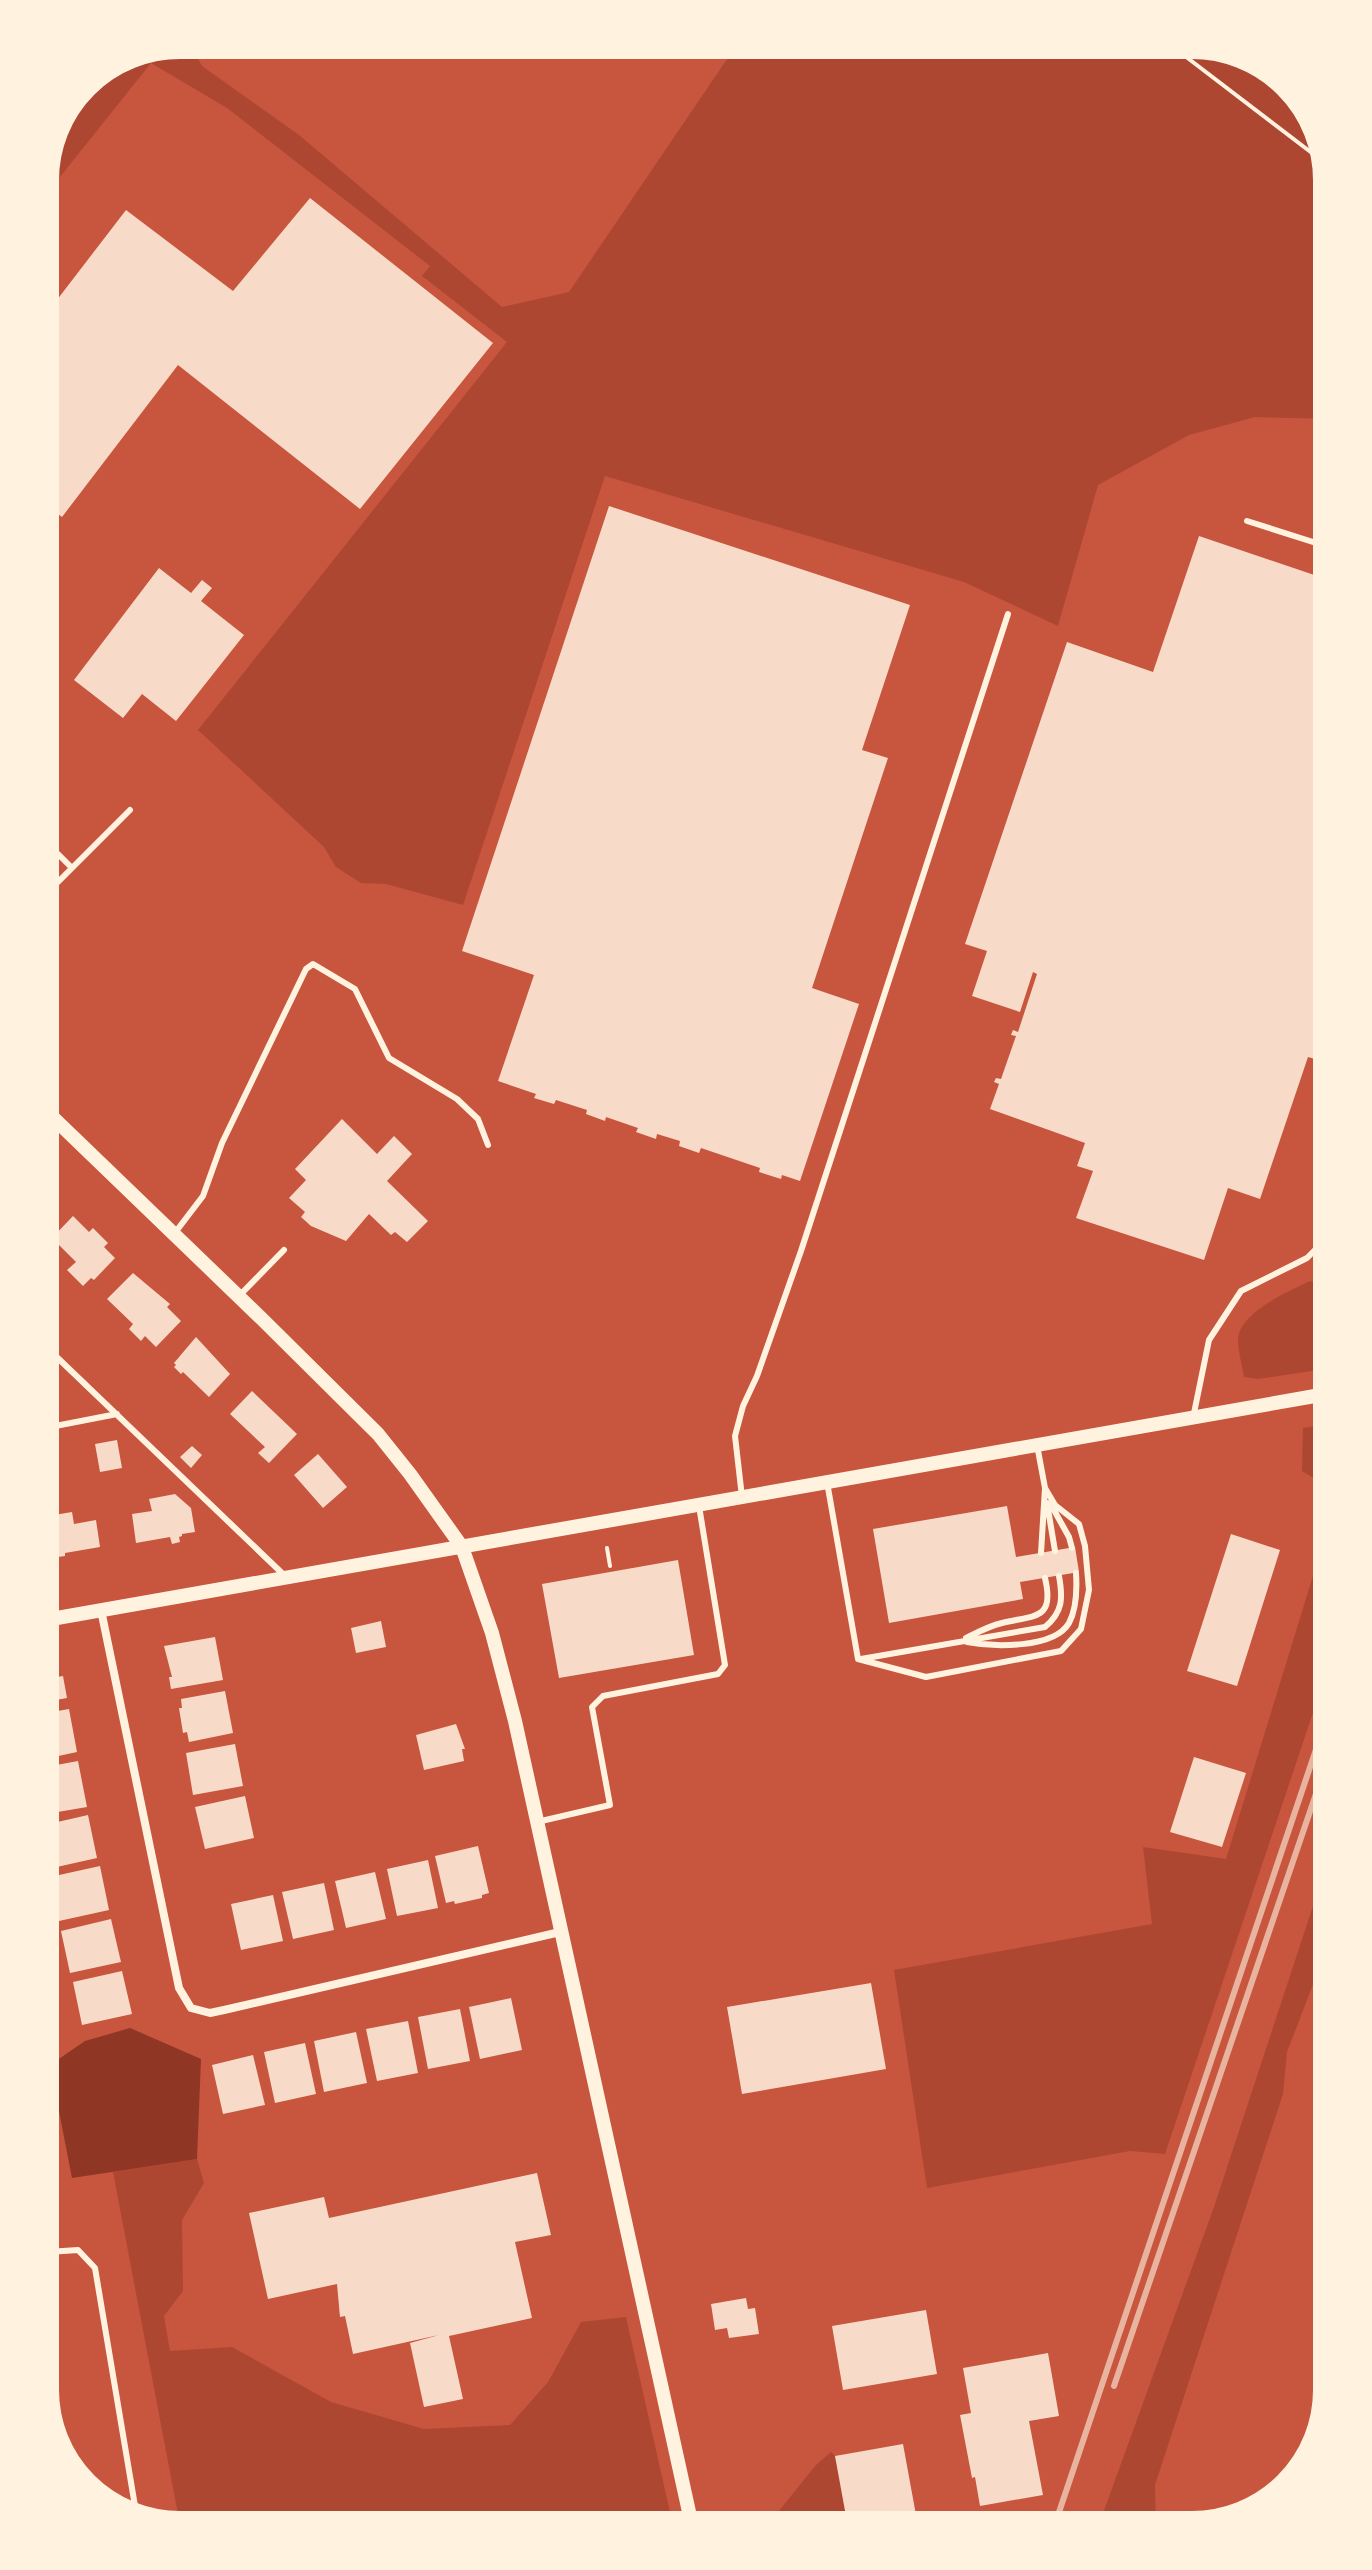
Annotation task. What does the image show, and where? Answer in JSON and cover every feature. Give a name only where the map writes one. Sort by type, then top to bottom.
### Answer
[{"type":"street","points":[[54,1118],[378,1434],[462,1547],[492,1633],[515,1721],[690,2516]]},
{"type":"street","points":[[54,1618],[1318,1396]]},
{"type":"street","points":[[101,1610],[179,1988],[191,2008],[210,2013],[560,1932]]},
{"type":"lane","points":[[1247,521],[1318,544]]},
{"type":"lane","points":[[742,1497],[735,1436],[743,1406],[757,1376],[801,1251],[1008,614]]},
{"type":"lane","points":[[54,886],[130,810]]},
{"type":"lane","points":[[54,850],[72,868]]},
{"type":"lane","points":[[174,1234],[203,1196],[222,1143],[306,969],[313,964],[355,989],[389,1058],[457,1099],[478,1119],[488,1145]]},
{"type":"lane","points":[[1193,1418],[1209,1340],[1241,1291],[1307,1258],[1318,1247]]},
{"type":"lane","points":[[239,1296],[284,1250]]},
{"type":"lane","points":[[54,1354],[286,1577]]},
{"type":"lane","points":[[54,1426],[117,1414]]},
{"type":"lane","points":[[1037,1445],[1055,1551]]},
{"type":"lane","points":[[827,1482],[858,1659]]},
{"type":"lane","points":[[1045,1488],[1072,1548]]},
{"type":"lane","points":[[1041,1553],[1045,1488]]},
{"type":"lane","points":[[858,1659],[926,1677],[1061,1651],[1081,1629],[1084,1621],[1089,1590],[1088,1568],[1079,1524],[1055,1505],[1045,1488]]},
{"type":"lane","points":[[537,1822],[610,1805],[592,1707],[603,1696],[718,1674],[725,1665],[699,1505]]},
{"type":"lane","points":[[959,1641],[1004,1647],[1056,1635],[1067,1627],[1073,1615],[1076,1573]]},
{"type":"lane","points":[[858,1659],[1045,1627],[1055,1619],[1062,1605],[1059,1576]]},
{"type":"lane","points":[[959,1641],[986,1628],[1034,1617],[1045,1610],[1049,1601],[1045,1578]]},
{"type":"lane","points":[[54,2252],[78,2250],[95,2268],[135,2507]]},
{"type":"path","points":[[1182,54],[1316,156]]},
{"type":"path","points":[[607,1548],[610,1566]]},
{"type":"shaded area","points":[[195,54],[202,66],[299,135],[502,307],[569,292],[730,54],[1216,56],[1255,71],[1281,91],[1301,117],[1316,156],[1318,419],[1255,417],[1189,435],[1098,485],[1058,626],[964,582],[605,476],[463,905],[386,884],[361,883],[336,867],[324,847],[198,730],[507,342],[422,276],[430,266],[227,108],[151,63],[54,184],[58,148],[67,124],[80,103],[97,85],[117,71],[140,61],[164,55]]},
{"type":"shaded area","points":[[1310,1281],[1318,1284],[1318,1370],[1258,1379],[1244,1377],[1238,1344],[1241,1329],[1256,1311]]},
{"type":"shaded area","points":[[1318,1425],[1318,1481],[1302,1471],[1303,1428]]},
{"type":"shaded area","points":[[1318,1560],[1318,1698],[1165,2154],[1130,2151],[927,2188],[894,1970],[1152,1924],[1143,1847],[1226,1859]]},
{"type":"shaded area","points":[[1318,1891],[1318,1971],[1287,2052],[1283,2094],[1155,2485],[1156,2516],[1102,2516],[1214,2207]]},
{"type":"shaded area","points":[[130,2028],[201,2059],[197,2159],[72,2178],[54,2086],[54,2062],[85,2041]]},
{"type":"shaded area","points":[[197,2159],[204,2183],[182,2220],[183,2291],[164,2316],[170,2351],[232,2347],[331,2402],[424,2429],[510,2425],[548,2382],[581,2322],[626,2317],[671,2516],[178,2516],[113,2172]]},
{"type":"shaded area","points":[[831,2452],[835,2456],[846,2516],[775,2516],[815,2466]]},
{"type":"building","points":[[310,198],[493,343],[360,509],[178,365],[62,517],[54,511],[54,304],[126,210],[233,291]]},
{"type":"building","points":[[609,506],[910,605],[862,750],[888,758],[812,988],[859,1004],[800,1181],[759,1172],[760,1168],[701,1148],[699,1153],[679,1146],[680,1141],[657,1134],[656,1139],[636,1132],[638,1128],[606,1117],[605,1121],[586,1114],[587,1110],[556,1100],[554,1104],[534,1098],[536,1094],[498,1081],[534,975],[462,951]]},
{"type":"building","points":[[1199,536],[1318,576],[1318,1024],[1315,1033],[1318,1034],[1318,1060],[1308,1057],[1260,1199],[1228,1188],[1204,1260],[1076,1218],[1093,1171],[1077,1166],[1085,1143],[990,1109],[999,1084],[994,1082],[996,1078],[1001,1079],[1016,1036],[1011,1035],[1013,1030],[1018,1032],[1037,974],[1033,972],[1020,1012],[972,996],[987,951],[965,944],[1067,642],[1153,672]]},
{"type":"building","points":[[159,568],[191,593],[202,580],[212,588],[201,601],[244,635],[176,721],[142,694],[123,718],[74,680]]},
{"type":"building","points":[[342,1119],[377,1154],[394,1136],[412,1154],[387,1181],[428,1221],[407,1242],[395,1232],[391,1235],[369,1214],[346,1241],[311,1226],[301,1217],[305,1212],[289,1198],[306,1180],[295,1169]]},
{"type":"building","points":[[73,1216],[89,1232],[93,1228],[108,1243],[104,1247],[115,1258],[94,1280],[91,1278],[83,1286],[67,1270],[76,1262],[54,1240],[54,1236]]},
{"type":"building","points":[[133,1273],[170,1304],[167,1307],[181,1321],[156,1347],[145,1336],[141,1341],[129,1329],[133,1324],[107,1299]]},
{"type":"building","points":[[196,1337],[230,1374],[209,1397],[174,1367]]},
{"type":"building","points":[[252,1391],[297,1434],[269,1463],[258,1453],[265,1447],[230,1414]]},
{"type":"building","points":[[117,1440],[122,1468],[100,1472],[95,1444]]},
{"type":"building","points":[[192,1446],[202,1455],[191,1468],[180,1457]]},
{"type":"building","points":[[318,1454],[347,1487],[323,1508],[294,1475]]},
{"type":"building","points":[[175,1494],[191,1508],[195,1532],[182,1534],[180,1542],[172,1544],[170,1537],[136,1543],[132,1514],[152,1511],[149,1499]]},
{"type":"building","points":[[1007,1506],[1016,1557],[1075,1547],[1079,1572],[1020,1582],[1023,1599],[889,1623],[873,1529]]},
{"type":"building","points":[[72,1512],[74,1524],[96,1520],[100,1547],[65,1553],[65,1556],[55,1555],[54,1515]]},
{"type":"building","points":[[1231,1534],[1280,1550],[1237,1686],[1187,1671]]},
{"type":"building","points":[[678,1560],[694,1655],[559,1678],[542,1584]]},
{"type":"building","points":[[381,1621],[386,1647],[356,1653],[351,1628]]},
{"type":"building","points":[[215,1637],[223,1680],[171,1689],[169,1677],[172,1677],[164,1646]]},
{"type":"building","points":[[63,1676],[67,1698],[54,1700],[54,1678]]},
{"type":"building","points":[[225,1691],[233,1733],[189,1742],[187,1732],[183,1733],[179,1708],[182,1708],[181,1699]]},
{"type":"building","points":[[69,1709],[77,1752],[54,1757],[54,1712]]},
{"type":"building","points":[[456,1724],[465,1749],[462,1749],[464,1761],[424,1770],[416,1735]]},
{"type":"building","points":[[235,1744],[243,1786],[193,1795],[186,1753]]},
{"type":"building","points":[[1194,1757],[1246,1773],[1222,1847],[1170,1832]]},
{"type":"building","points":[[78,1761],[87,1807],[54,1813],[54,1765]]},
{"type":"building","points":[[245,1796],[254,1838],[205,1849],[195,1807]]},
{"type":"building","points":[[88,1815],[97,1858],[54,1868],[54,1823]]},
{"type":"building","points":[[478,1846],[489,1893],[482,1895],[482,1898],[446,1903],[435,1856]]},
{"type":"building","points":[[428,1860],[438,1908],[397,1916],[387,1869]]},
{"type":"building","points":[[100,1866],[109,1910],[59,1921],[54,1876]]},
{"type":"building","points":[[375,1872],[386,1919],[346,1928],[335,1881]]},
{"type":"building","points":[[324,1883],[334,1930],[293,1939],[282,1892]]},
{"type":"building","points":[[273,1895],[283,1941],[241,1950],[231,1904]]},
{"type":"building","points":[[111,1919],[121,1962],[70,1973],[61,1931]]},
{"type":"building","points":[[122,1971],[132,2014],[82,2025],[73,1982]]},
{"type":"building","points":[[871,1983],[886,2069],[742,2094],[727,2007]]},
{"type":"building","points":[[511,1998],[522,2050],[480,2059],[469,2007]]},
{"type":"building","points":[[460,2009],[470,2061],[428,2069],[418,2017]]},
{"type":"building","points":[[408,2021],[418,2073],[377,2081],[366,2029]]},
{"type":"building","points":[[356,2032],[367,2083],[324,2092],[314,2041]]},
{"type":"building","points":[[305,2043],[316,2094],[275,2103],[264,2052]]},
{"type":"building","points":[[253,2055],[265,2105],[223,2114],[212,2065]]},
{"type":"building","points":[[537,2173],[551,2235],[515,2242],[532,2318],[449,2336],[463,2399],[424,2407],[410,2343],[439,2335],[353,2354],[345,2316],[340,2317],[337,2284],[268,2299],[249,2213],[324,2197],[329,2218]]},
{"type":"building","points":[[746,2298],[748,2309],[755,2308],[759,2334],[729,2338],[727,2328],[715,2330],[711,2304]]},
{"type":"building","points":[[926,2310],[937,2374],[843,2390],[832,2326]]},
{"type":"building","points":[[1048,2353],[1059,2416],[1029,2421],[1043,2495],[980,2506],[960,2415],[971,2413],[963,2368]]},
{"type":"building","points":[[903,2444],[916,2515],[846,2516],[835,2456]]},
{"type":"railway","points":[[1058,2516],[1318,1744]]},
{"type":"railway","points":[[1114,2386],[1318,1788]]}]
